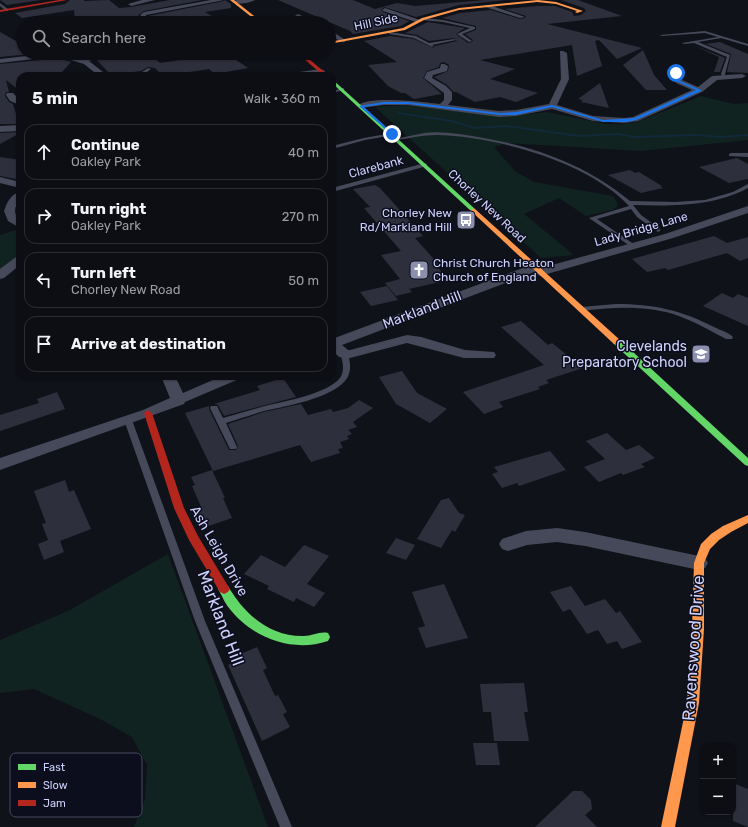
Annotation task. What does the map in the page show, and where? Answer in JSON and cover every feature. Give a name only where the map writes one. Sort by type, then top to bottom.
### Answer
[{"type":"street","points":[[2,8],[65,0]]},
{"type":"street","points":[[131,4],[152,0]]},
{"type":"street","points":[[144,16],[144,14],[221,0]]},
{"type":"street","points":[[234,1],[252,0]]},
{"type":"street","points":[[234,1],[252,16]]},
{"type":"street","name":"Hill Side","points":[[336,42],[390,33],[420,20],[450,11],[487,6],[544,1],[556,3],[581,11],[577,12]]},
{"type":"street","points":[[487,6],[522,17]]},
{"type":"street","points":[[385,10],[420,20]]},
{"type":"street","points":[[297,16],[306,15]]},
{"type":"street","points":[[336,36],[343,41]]},
{"type":"street","points":[[552,106],[565,79],[563,53]]},
{"type":"street","points":[[0,62],[16,60]]},
{"type":"street","points":[[83,60],[99,72]]},
{"type":"street","points":[[307,60],[322,72]]},
{"type":"street","points":[[442,107],[448,100],[448,92],[443,87],[430,81],[428,78],[430,74],[444,67],[454,69]]},
{"type":"street","points":[[667,72],[678,73],[679,81],[699,90]]},
{"type":"street","points":[[361,106],[398,103],[500,114],[516,113],[552,106],[603,121],[627,121],[635,119],[699,90],[710,80],[724,76],[742,76]]},
{"type":"street","name":"Chorley New Road","points":[[336,84],[580,310],[748,463]]},
{"type":"street","points":[[3,101],[14,99]]},
{"type":"street","points":[[0,129],[16,128]]},
{"type":"street","points":[[0,180],[16,184]]},
{"type":"street","points":[[16,198],[12,202],[9,211],[12,219],[16,222]]},
{"type":"street","name":"Lady Bridge Lane","points":[[537,270],[669,236],[748,209]]},
{"type":"street","points":[[0,275],[16,262]]},
{"type":"street","name":"Markland Hill","points":[[336,342],[537,270]]},
{"type":"street","points":[[336,347],[344,354],[350,354],[407,339],[416,340],[464,354],[489,355]]},
{"type":"street","points":[[170,380],[179,401]]},
{"type":"street","points":[[0,464],[148,413],[225,380]]},
{"type":"street","name":"Ash Leigh Drive","points":[[148,413],[179,508],[193,537],[233,605],[248,620],[262,630],[281,637],[303,641],[324,637]]},
{"type":"street","name":"Ravenswood Drive","points":[[668,827],[693,703],[698,629],[698,563],[704,548],[715,537],[727,529],[748,519]]},
{"type":"street","name":"Ravenswood Drive","points":[[508,544],[526,538],[557,542],[585,539],[698,563]]},
{"type":"lane","points":[[420,20],[444,21],[474,28],[459,34],[470,41]]},
{"type":"lane","points":[[662,35],[701,32],[748,45]]},
{"type":"lane","points":[[390,33],[415,36],[431,45],[454,40]]},
{"type":"lane","points":[[677,34],[683,36]]},
{"type":"lane","points":[[684,43],[721,38]]},
{"type":"lane","points":[[695,42],[729,56],[723,74],[724,76]]},
{"type":"lane","points":[[146,72],[149,71],[149,69]]},
{"type":"lane","points":[[336,91],[343,90]]},
{"type":"lane","points":[[336,147],[364,139],[438,133],[467,137],[523,149],[554,159],[588,173],[612,187],[639,216],[658,230]]},
{"type":"lane","points":[[731,155],[748,156]]},
{"type":"lane","name":"Clarebank","points":[[336,189],[425,165]]},
{"type":"lane","points":[[633,246],[592,218],[630,205],[708,201],[731,195],[748,186]]},
{"type":"lane","points":[[580,310],[608,305],[640,305],[674,312],[729,337]]},
{"type":"lane","points":[[221,422],[299,400],[334,386],[342,380],[347,372],[347,364],[344,354]]},
{"type":"lane","points":[[214,408],[233,447]]},
{"type":"lane","name":"Markland Hill","points":[[128,420],[200,621],[286,827]]},
{"type":"green space","points":[[701,96],[734,104],[748,103],[748,140],[641,151],[508,143],[494,147],[516,172],[534,182],[613,196],[617,202],[617,207],[612,210],[586,216],[559,198],[524,214],[574,255],[541,258],[375,107],[409,105],[494,116],[547,112],[606,124],[622,124],[637,122]]},
{"type":"green space","points":[[16,230],[16,257],[0,270],[0,235]]},
{"type":"green space","points":[[168,554],[268,827],[134,827],[138,817],[142,817],[142,807],[145,799],[147,765],[142,753],[141,753],[132,737],[100,719],[34,689],[0,693],[0,640],[70,610]]},
{"type":"building","points":[[0,0],[41,0],[7,5]]},
{"type":"building","points":[[70,0],[109,0],[119,8],[170,0],[202,0],[144,11],[138,15],[139,16],[74,16],[74,10],[35,16],[19,16],[15,13],[65,4]]},
{"type":"building","points":[[225,0],[231,4],[231,8],[205,12],[212,16],[148,16]]},
{"type":"building","points":[[278,0],[353,0],[375,9],[397,3],[415,6],[485,0],[506,0],[459,5],[416,17],[384,7],[381,10],[383,12],[409,21],[401,26],[353,34],[350,31],[336,25],[336,16],[315,16]]},
{"type":"building","points":[[561,0],[578,0],[622,16],[547,24],[642,48],[617,59],[599,40],[595,41],[602,66],[577,76],[572,45],[480,60],[515,69],[490,79],[538,93],[516,102],[500,97],[475,102],[454,92],[447,85],[434,77],[448,71],[449,65],[444,62],[440,63],[439,67],[427,71],[423,78],[442,94],[414,99],[405,93],[401,93],[388,86],[368,65],[397,62],[364,41],[390,36],[414,39],[433,48],[435,46],[457,41],[454,38],[429,41],[417,35],[405,33],[428,22],[465,28],[456,34],[468,43],[472,42],[473,40],[465,34],[476,30],[476,26],[442,18],[460,13],[491,10],[520,19],[525,18],[526,16],[505,9],[555,6],[572,12],[574,16],[581,15],[586,11],[584,8]]},
{"type":"building","points":[[0,32],[16,41],[16,55],[0,57]]},
{"type":"building","points":[[720,42],[748,54],[748,73],[727,72],[731,54],[706,44]]},
{"type":"building","points":[[693,45],[725,58],[720,72],[714,72],[719,57]]},
{"type":"building","points":[[643,50],[654,75],[667,90],[646,90],[623,65]]},
{"type":"building","points":[[42,60],[64,60],[71,62],[62,72],[16,72],[16,88],[6,80],[9,92],[6,92],[5,96],[9,102],[13,104],[16,114],[16,124],[0,124],[0,64]]},
{"type":"building","points":[[97,60],[157,60],[160,63],[180,60],[236,60],[248,68],[226,72],[213,72],[209,69],[189,72],[159,72],[155,68],[148,67],[141,71],[133,72],[108,72]]},
{"type":"building","points":[[600,83],[609,108],[581,102],[583,100],[578,99]]},
{"type":"building","points":[[16,132],[16,135],[0,144],[0,133]]},
{"type":"building","points":[[0,157],[16,159],[16,179],[0,176]]},
{"type":"building","points":[[737,158],[748,164],[748,179],[729,183],[699,167]]},
{"type":"building","points":[[630,170],[635,173],[639,172],[663,188],[641,193],[608,175]]},
{"type":"building","points":[[375,185],[380,188],[423,236],[415,238],[440,266],[437,267],[449,280],[409,289],[412,292],[396,296],[385,283],[400,279],[381,255],[401,251],[364,208],[370,207],[353,189]]},
{"type":"building","points":[[714,236],[727,243],[748,237],[748,258],[740,261],[727,253],[668,270],[665,268],[647,272],[632,259]]},
{"type":"building","points":[[387,286],[398,300],[371,306],[360,292]]},
{"type":"building","points":[[722,293],[733,298],[738,294],[748,298],[748,326],[703,306]]},
{"type":"building","points":[[521,321],[548,345],[552,343],[583,368],[546,380],[549,383],[538,387],[540,389],[499,402],[503,407],[484,414],[463,392],[544,365],[501,327]]},
{"type":"building","points":[[402,371],[417,393],[447,409],[430,423],[396,404],[379,377]]},
{"type":"building","points":[[276,380],[284,380],[296,397],[224,416],[218,405],[214,404],[260,390],[257,386]]},
{"type":"building","points":[[57,392],[65,409],[0,431],[0,415],[39,403],[37,399]]},
{"type":"building","points":[[359,400],[373,408],[353,422],[357,427],[348,430],[352,434],[347,436],[349,439],[340,442],[343,448],[338,449],[340,453],[311,462],[300,445],[213,471],[185,413],[209,406],[209,409],[229,450],[236,450],[238,446],[228,424],[264,412],[301,404],[308,415],[331,409],[333,412],[348,408]]},
{"type":"building","points":[[607,433],[626,450],[639,445],[655,458],[641,464],[645,467],[623,475],[621,473],[599,482],[584,467],[605,459],[586,441]]},
{"type":"building","points":[[550,451],[566,470],[519,486],[517,483],[502,488],[492,474],[498,472],[494,467]]},
{"type":"building","points":[[212,470],[225,498],[223,498],[232,518],[203,528],[195,512],[202,509],[192,486],[195,485],[191,477]]},
{"type":"building","points":[[65,480],[69,492],[74,490],[91,529],[60,541],[64,552],[44,560],[38,544],[48,540],[42,524],[46,523],[34,491]]},
{"type":"building","points":[[449,498],[459,513],[465,515],[455,532],[452,530],[441,548],[417,539],[441,500]]},
{"type":"building","points":[[396,538],[415,545],[406,560],[386,553]]},
{"type":"building","points":[[304,545],[329,556],[307,584],[325,593],[314,607],[296,598],[294,602],[267,589],[269,586],[244,574],[261,555],[285,567]]},
{"type":"building","points":[[444,584],[468,638],[426,648],[418,628],[425,626],[412,592]]},
{"type":"building","points":[[571,586],[585,606],[605,599],[616,613],[620,611],[642,642],[622,649],[617,641],[607,644],[598,630],[587,634],[570,609],[563,612],[550,592]]},
{"type":"building","points":[[257,647],[267,668],[263,670],[275,696],[278,695],[287,712],[283,714],[290,727],[262,741],[228,665],[238,661],[236,656]]},
{"type":"building","points":[[524,683],[528,712],[524,712],[529,741],[494,741],[491,712],[483,712],[480,684]]},
{"type":"building","points":[[473,743],[497,743],[500,765],[476,765]]},
{"type":"building","points":[[736,784],[748,789],[748,827],[733,821],[733,815],[736,815]]},
{"type":"building","points":[[573,791],[582,791],[591,800],[592,809],[585,815],[597,827],[535,827]]},
{"type":"waterway","points":[[399,113],[452,121],[474,128],[506,126],[580,136],[618,134],[635,137],[696,135],[721,137],[748,135]]},
{"type":"traffic: fast","points":[[336,84],[473,210]]},
{"type":"traffic: fast","points":[[617,342],[748,463]]},
{"type":"traffic: fast","points":[[224,589],[239,612],[255,625],[273,635],[293,640],[305,641],[324,637]]},
{"type":"traffic: slow","points":[[232,0],[252,16]]},
{"type":"traffic: slow","points":[[336,42],[404,29],[423,19],[459,9],[537,1],[556,3],[581,11],[577,12]]},
{"type":"traffic: slow","points":[[473,210],[617,342]]},
{"type":"traffic: slow","points":[[668,827],[693,703],[698,629],[699,563],[705,547],[715,537],[727,529],[748,519]]},
{"type":"traffic: jam","points":[[0,11],[65,0]]},
{"type":"traffic: jam","points":[[308,60],[322,72]]},
{"type":"traffic: jam","points":[[148,413],[179,508],[193,537],[224,589]]},
{"type":"place","name":"Chorley New Rd/Markland Hill","points":[[466,220]]},
{"type":"place","name":"Christ Church Heaton Church of England","points":[[419,270]]},
{"type":"place","name":"Clevelands Preparatory School","points":[[701,354]]},
{"type":"route","points":[[392,134],[361,106],[384,103],[408,103],[500,114],[516,113],[552,106],[603,121],[627,121],[635,119],[699,90],[679,81],[676,73]]}]
